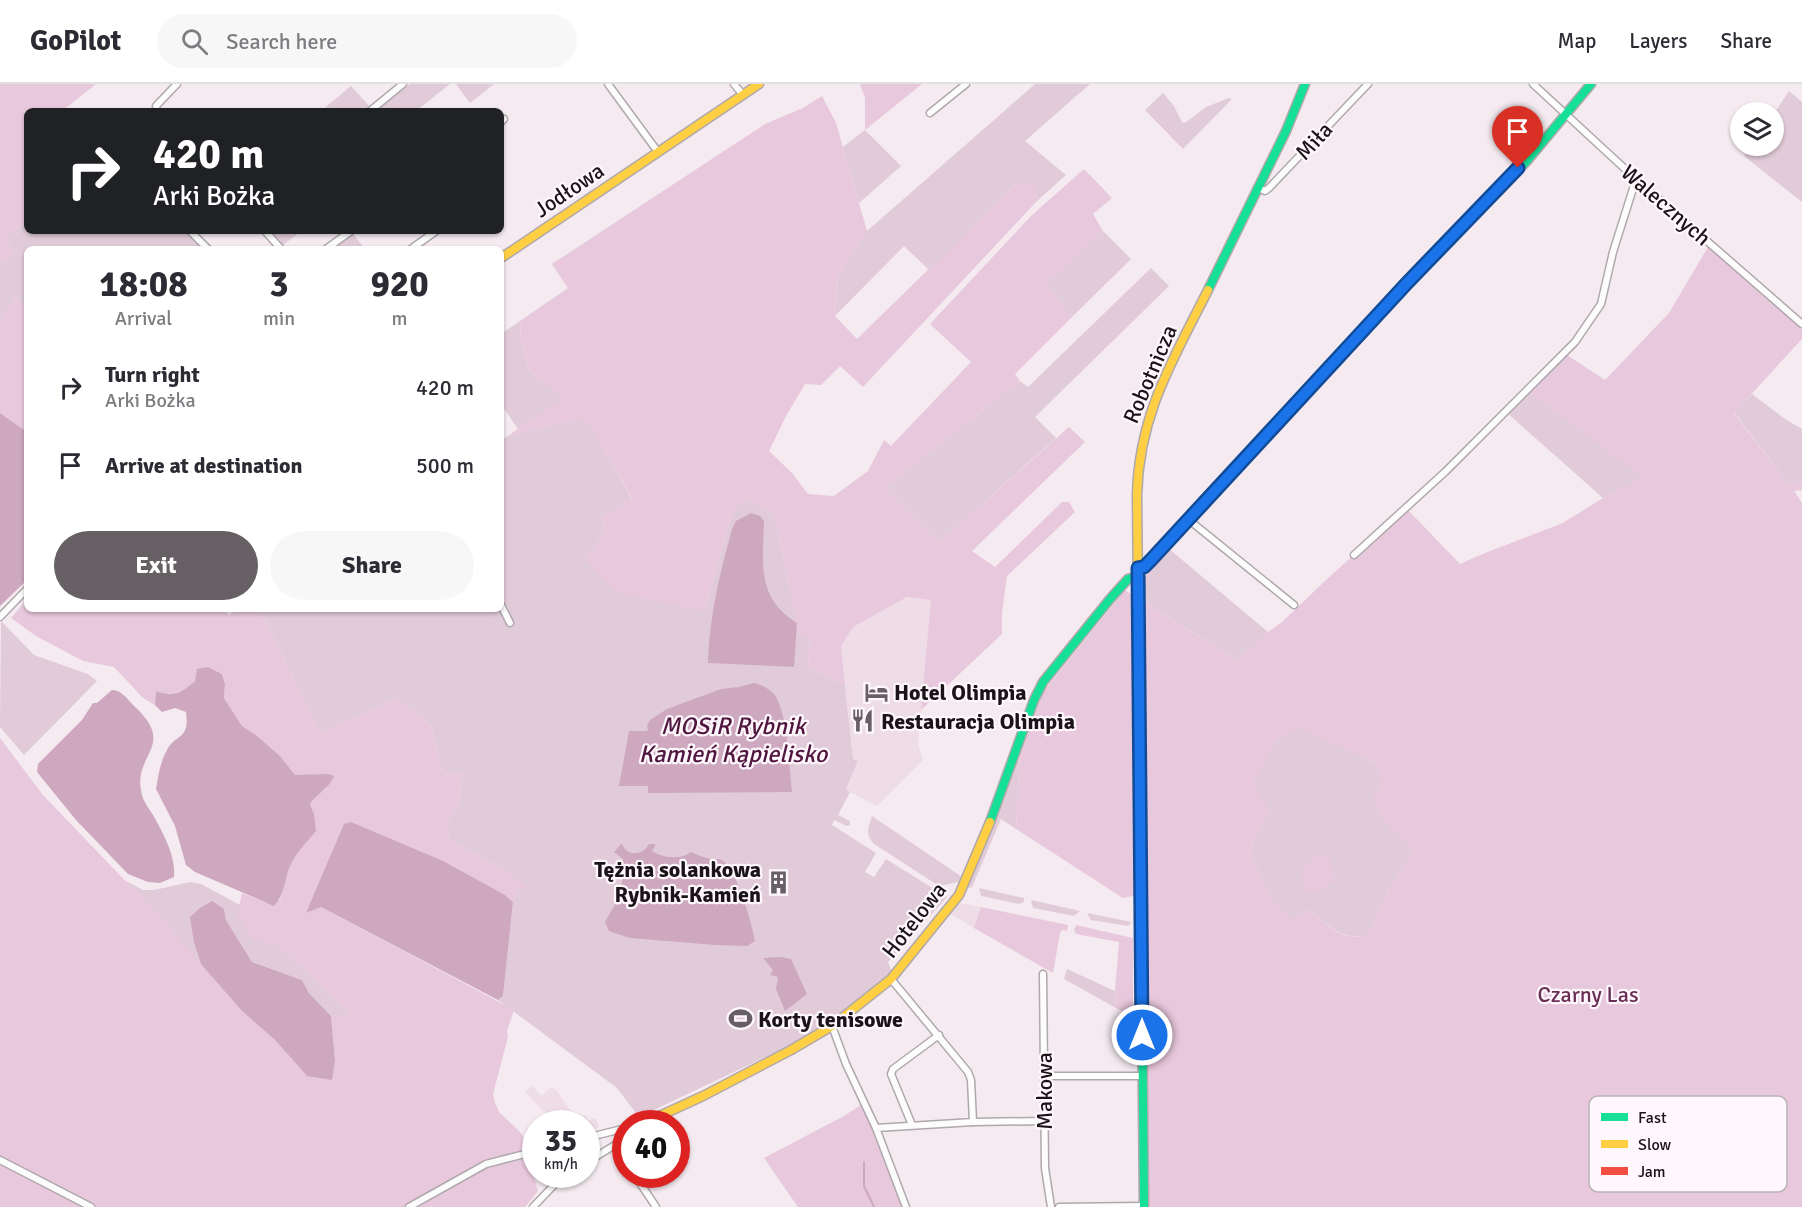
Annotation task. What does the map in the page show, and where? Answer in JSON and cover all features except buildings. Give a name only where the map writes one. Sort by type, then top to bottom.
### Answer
[{"type":"street","points":[[156,108],[177,84]]},
{"type":"street","points":[[374,108],[403,84]]},
{"type":"street","points":[[608,84],[658,152]]},
{"type":"street","points":[[734,84],[743,95]]},
{"type":"street","name":"Jodłowa","points":[[504,256],[759,84]]},
{"type":"street","points":[[930,113],[966,84]]},
{"type":"street","name":"Robotnicza","points":[[1144,1206],[1137,475],[1145,426],[1164,379],[1294,114],[1305,84]]},
{"type":"street","name":"Miła","points":[[1258,188],[1264,191],[1269,188],[1368,84]]},
{"type":"street","name":"Walecznych","points":[[1533,84],[1636,179],[1802,324]]},
{"type":"street","name":"Hotelowa","points":[[671,1110],[752,1072],[832,1026],[891,979],[959,895],[992,818],[1034,700],[1043,682],[1110,598],[1128,579],[1148,564],[1407,283],[1566,116],[1591,84]]},
{"type":"street","points":[[1354,555],[1445,472],[1575,342],[1601,304],[1613,252],[1636,179]]},
{"type":"street","points":[[193,234],[205,246]]},
{"type":"street","points":[[268,234],[278,246]]},
{"type":"street","points":[[330,246],[347,234]]},
{"type":"street","points":[[415,246],[432,234]]},
{"type":"street","points":[[1189,520],[1294,605]]},
{"type":"street","points":[[0,617],[24,592]]},
{"type":"street","points":[[504,611],[510,624]]},
{"type":"street","name":"Makowa","points":[[1043,974],[1045,1168],[1051,1207]]},
{"type":"street","points":[[891,979],[964,1066],[971,1080],[973,1122]]},
{"type":"street","points":[[832,1026],[846,1064],[876,1128],[906,1207]]},
{"type":"street","points":[[912,1125],[891,1074],[893,1069],[939,1035]]},
{"type":"street","points":[[1044,1076],[1142,1076]]},
{"type":"street","points":[[876,1128],[1044,1120]]},
{"type":"street","points":[[410,1207],[486,1164],[522,1155]]},
{"type":"street","points":[[0,1160],[92,1207]]},
{"type":"street","points":[[533,1207],[551,1188]]},
{"type":"street","points":[[643,1188],[656,1207]]},
{"type":"street","points":[[1059,1207],[1144,1206]]},
{"type":"shaded area","points":[[410,84],[450,84],[420,108],[381,108]]},
{"type":"shaded area","points":[[456,84],[494,84],[470,103]]},
{"type":"shaded area","points":[[1035,84],[1090,84],[1025,141],[1066,175],[1036,202],[1037,184],[1016,184],[929,270],[904,246],[835,316],[838,276],[867,231]]},
{"type":"shaded area","points":[[351,86],[371,108],[325,108]]},
{"type":"shaded area","points":[[1789,91],[1802,102],[1802,202],[1744,156],[1784,156],[1784,102],[1782,102]]},
{"type":"shaded area","points":[[1163,93],[1174,106],[1182,122],[1185,123],[1206,107],[1229,98],[1232,99],[1183,149],[1145,110]]},
{"type":"shaded area","points":[[865,130],[901,166],[859,203],[843,147]]},
{"type":"shaded area","points":[[24,224],[24,234],[187,234],[199,246],[24,246],[24,306],[15,297],[0,319],[0,262],[15,252],[5,237]]},
{"type":"shaded area","points":[[1103,231],[1131,259],[1073,316],[1045,285]]},
{"type":"shaded area","points":[[273,234],[298,234],[283,245]]},
{"type":"shaded area","points":[[353,234],[363,246],[336,246]]},
{"type":"shaded area","points":[[1151,268],[1169,286],[1035,417],[1056,438],[939,542],[885,488],[1020,381],[1028,387]]},
{"type":"shaded area","points":[[520,321],[521,342],[529,371],[565,398],[518,429],[504,408],[504,332]]},
{"type":"shaded area","points":[[1529,391],[1644,478],[1603,498],[1506,412]]},
{"type":"shaded area","points":[[1752,394],[1802,429],[1802,481],[1788,484],[1734,412]]},
{"type":"shaded area","points":[[587,420],[632,499],[601,518],[606,529],[586,560],[704,611],[732,513],[745,499],[774,515],[799,631],[810,638],[808,668],[845,685],[853,759],[858,761],[846,789],[850,792],[838,815],[850,821],[850,825],[847,826],[834,820],[832,825],[876,853],[865,872],[874,877],[886,859],[947,897],[888,962],[892,972],[842,1014],[791,1045],[654,1110],[634,1110],[617,1088],[498,1000],[503,996],[513,902],[517,893],[526,887],[502,868],[450,840],[446,825],[459,804],[462,772],[443,775],[431,725],[397,698],[320,734],[261,612],[504,612],[504,438],[558,423]]},
{"type":"shaded area","points":[[1168,548],[1268,632],[1237,660],[1143,601],[1144,578],[1153,566],[1153,562]]},
{"type":"shaded area","name":"Hotel Olimpia","points":[[907,597],[932,600],[918,744],[923,760],[877,806],[846,790],[858,761],[853,760],[841,646],[853,627]]},
{"type":"shaded area","points":[[1,621],[34,655],[88,674],[97,681],[24,755],[0,727]]},
{"type":"shaded area","points":[[1301,727],[1375,763],[1379,774],[1379,790],[1373,797],[1376,805],[1391,828],[1409,841],[1412,852],[1390,888],[1366,936],[1344,934],[1335,930],[1317,915],[1304,910],[1294,920],[1286,914],[1278,907],[1266,888],[1250,848],[1269,809],[1247,783],[1277,740]]},
{"type":"shaded area","points":[[1020,749],[1016,829],[1001,819],[972,887],[969,888],[966,886]]},
{"type":"shaded area","points":[[872,816],[962,877],[958,882],[939,886],[874,844],[868,831]]},
{"type":"shaded area","points":[[124,880],[143,890],[154,890],[190,882],[201,884],[240,905],[238,916],[277,943],[351,1015],[331,1016],[309,993],[302,980],[252,962],[226,920],[224,909],[194,943],[201,964]]},
{"type":"shaded area","points":[[979,888],[1024,898],[1024,902],[1019,904],[981,896]]},
{"type":"shaded area","points":[[1031,900],[1080,911],[1074,916],[1033,908]]},
{"type":"shaded area","points":[[960,903],[981,907],[974,928],[951,914]]},
{"type":"shaded area","points":[[1087,913],[1132,922],[1128,926],[1091,920]]},
{"type":"shaded area","points":[[1067,969],[1115,991],[1116,1008],[1064,979]]},
{"type":"shaded area","points":[[533,1086],[541,1096],[551,1088],[556,1090],[570,1110],[542,1110],[525,1092]]},
{"type":"green space","points":[[0,84],[96,84],[66,108],[24,108],[24,224],[5,237],[15,252],[0,262]]},
{"type":"green space","points":[[860,84],[922,84],[865,130],[865,98]]},
{"type":"green space","points":[[822,96],[836,123],[867,231],[838,276],[835,316],[857,339],[1016,184],[1038,184],[1036,202],[863,387],[840,366],[821,385],[805,384],[769,451],[792,473],[808,494],[834,496],[868,471],[884,440],[891,446],[971,362],[930,324],[1032,215],[1084,169],[1112,198],[1093,214],[1103,231],[1045,285],[1073,316],[1015,374],[1020,381],[885,488],[939,542],[1069,427],[1085,442],[972,551],[995,567],[1062,502],[1069,502],[1075,512],[1007,576],[1002,613],[1002,634],[921,710],[931,600],[907,597],[853,627],[841,646],[845,685],[808,668],[810,638],[799,632],[774,515],[745,499],[732,513],[704,611],[615,592],[586,560],[606,529],[601,518],[632,498],[587,421],[558,423],[506,437],[564,398],[529,371],[521,342],[520,321],[568,288],[552,264],[765,124],[803,108]]},
{"type":"green space","name":"Czarny Las","points":[[1708,247],[1802,329],[1802,339],[1734,413],[1788,484],[1802,481],[1802,490],[1794,491],[1802,503],[1802,1207],[1146,1207],[1137,895],[1123,898],[1016,829],[1020,749],[1034,706],[1125,590],[1237,660],[1282,622],[1406,508],[1460,564],[1563,523],[1603,498],[1643,478],[1529,391],[1567,355],[1605,380],[1669,313]],"holes":[[[1301,728],[1375,763],[1379,774],[1379,790],[1372,797],[1386,823],[1408,841],[1412,852],[1390,888],[1374,923],[1366,936],[1354,937],[1335,931],[1311,912],[1304,910],[1294,919],[1278,907],[1272,898],[1261,878],[1250,848],[1269,809],[1252,784],[1277,740]]]},
{"type":"green space","points":[[15,297],[24,306],[24,430],[0,413],[0,319]]},
{"type":"green space","points":[[24,603],[24,612],[226,612],[229,615],[234,612],[261,612],[320,734],[397,698],[431,725],[443,775],[462,772],[459,804],[446,825],[450,840],[502,868],[527,887],[517,893],[513,902],[505,895],[351,822],[306,913],[321,907],[514,1010],[493,1094],[499,1112],[522,1134],[522,1188],[537,1188],[538,1191],[525,1207],[0,1207],[0,738],[43,795],[180,938],[242,1011],[275,1040],[307,1076],[335,1060],[331,1016],[350,1014],[277,944],[254,941],[237,916],[242,893],[266,903],[280,900],[289,866],[314,814],[310,804],[316,795],[327,788],[295,776],[280,756],[242,726],[224,698],[225,684],[222,674],[208,667],[191,684],[179,691],[165,693],[156,691],[155,705],[143,698],[114,667],[83,661],[36,636],[11,618]]},
{"type":"green space","points":[[1318,855],[1329,856],[1334,871],[1334,881],[1312,894],[1306,892],[1302,876],[1309,863]]},
{"type":"green space","points":[[981,907],[1068,925],[1067,931],[1062,930],[1060,933],[1053,973],[974,928]]},
{"type":"green space","points":[[1076,925],[1133,938],[1133,1017],[1116,1008],[1119,942],[1076,934],[1074,930]]},
{"type":"green space","points":[[861,1105],[873,1130],[902,1207],[798,1207],[764,1158]]},
{"type":"water","points":[[0,413],[24,430],[24,583],[0,606]]},
{"type":"water","points":[[751,513],[760,516],[764,521],[763,565],[768,591],[774,602],[797,623],[794,667],[708,663],[716,596],[732,529],[736,521]]},
{"type":"water","points":[[208,667],[222,674],[225,684],[224,698],[242,726],[280,756],[295,775],[328,774],[334,776],[310,804],[316,831],[292,861],[278,902],[274,906],[195,872],[186,865],[175,826],[156,789],[164,756],[173,742],[184,733],[187,722],[186,712],[175,708],[162,712],[155,705],[156,691],[173,694],[181,691],[195,681],[197,669]]},
{"type":"water","name":"MOSiR Rybnik Kamień Kąpielisko","points":[[754,683],[769,690],[779,702],[785,727],[792,792],[648,793],[648,786],[619,786],[629,731],[648,731],[647,726],[650,720],[667,709],[721,689]]},
{"type":"water","points":[[112,690],[127,698],[146,719],[152,731],[151,749],[140,778],[141,790],[168,845],[174,869],[174,877],[160,883],[148,882],[128,874],[76,820],[37,772],[38,764],[82,720],[93,703],[97,703]]},
{"type":"water","points":[[351,822],[443,861],[505,895],[513,902],[503,996],[498,1000],[321,907],[306,913],[344,824]]},
{"type":"water","points":[[622,843],[630,853],[639,853],[649,844],[656,844],[652,851],[661,855],[677,857],[691,852],[705,858],[723,861],[738,886],[755,941],[747,946],[715,945],[630,938],[609,931],[605,922],[615,904],[621,902],[623,859],[614,852]]},
{"type":"water","points":[[212,901],[224,909],[226,920],[252,962],[302,980],[309,993],[331,1016],[335,1060],[332,1080],[307,1076],[275,1040],[242,1011],[201,964],[194,943],[190,917]]},
{"type":"water","points":[[763,958],[791,959],[807,994],[785,1011],[776,989],[778,977],[770,975],[773,970]]},
{"type":"waterway","points":[[864,1162],[864,1186],[874,1207]]},
{"type":"traffic: fast","points":[[1208,290],[1286,131],[1305,84]]},
{"type":"traffic: fast","points":[[1298,401],[1406,284],[1526,162],[1591,84]]},
{"type":"traffic: fast","points":[[990,822],[1034,700],[1043,682],[1110,599],[1128,579],[1138,576]]},
{"type":"traffic: fast","points":[[1140,790],[1144,1207]]},
{"type":"traffic: slow","points":[[504,256],[759,84]]},
{"type":"traffic: slow","points":[[1140,790],[1137,495],[1139,466],[1144,439],[1160,388],[1208,290]]},
{"type":"traffic: slow","points":[[672,1110],[791,1050],[832,1026],[891,979],[959,895],[990,822]]},
{"type":"traffic: jam","points":[[1138,568],[1150,561],[1298,401]]},
{"type":"place","name":"Hotel Olimpia","points":[[876,692]]},
{"type":"place","name":"Restauracja Olimpia","points":[[863,721]]},
{"type":"place","name":"Tężnia solankowa Rybnik-Kamień","points":[[779,882]]},
{"type":"place","name":"Korty tenisowe","points":[[740,1019]]},
{"type":"route","points":[[1142,1035],[1138,568],[1144,567],[1150,561],[1407,283],[1518,168]]}]
